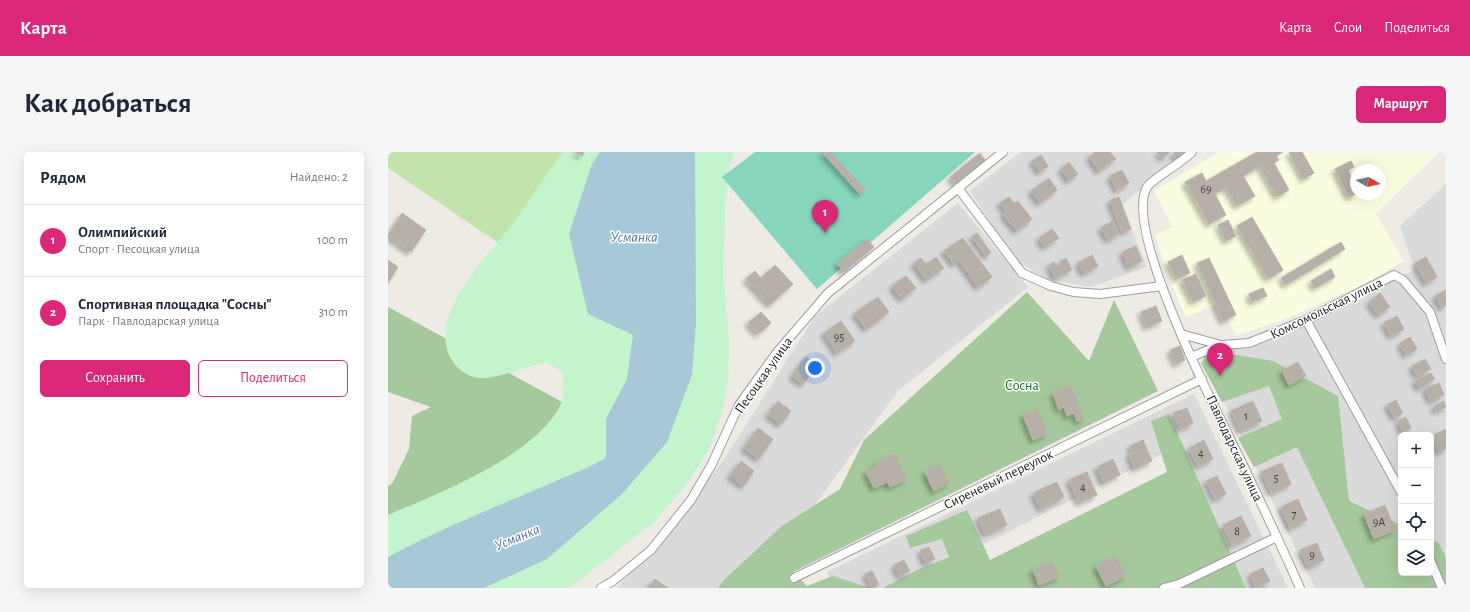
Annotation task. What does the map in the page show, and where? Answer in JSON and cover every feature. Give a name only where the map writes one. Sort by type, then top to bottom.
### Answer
[{"type":"street","name":"Песоцкая улица","points":[[601,588],[613,581],[651,550],[691,500],[712,464],[739,405],[778,350],[828,293],[1003,152]]},
{"type":"street","points":[[958,188],[1022,272],[1051,286],[1073,292],[1100,294],[1162,286],[1146,232],[1142,206],[1147,187],[1192,152]]},
{"type":"street","points":[[1147,287],[1158,273]]},
{"type":"street","name":"Комсомольская улица","points":[[1181,334],[1221,344],[1249,344],[1306,320],[1394,275],[1403,280],[1430,312],[1446,359]]},
{"type":"street","name":"Павлодарская улица","points":[[1162,286],[1191,358],[1300,588]]},
{"type":"street","points":[[1306,320],[1398,487]]},
{"type":"street","points":[[1191,358],[1221,344]]},
{"type":"street","name":"Сиреневый переулок","points":[[794,578],[1202,379]]},
{"type":"street","points":[[1164,588],[1179,584],[1277,537]]},
{"type":"street","points":[[1434,569],[1442,588]]},
{"type":"shaded area","points":[[1021,152],[1184,152],[1122,205],[1147,267],[1091,287],[1048,280],[1015,260],[970,191]]},
{"type":"shaded area","points":[[1219,152],[1439,152],[1376,214],[1404,261],[1360,286],[1288,318],[1236,336],[1227,319],[1223,321],[1216,305],[1186,317],[1170,282],[1155,235],[1172,227],[1154,191]]},
{"type":"shaded area","points":[[1446,184],[1446,588],[1315,588],[1202,357],[1415,270],[1400,226]]},
{"type":"shaded area","points":[[958,203],[1028,287],[898,391],[754,588],[617,588],[723,461],[815,316]]},
{"type":"shaded area","points":[[1194,394],[1288,588],[1242,588],[1176,447],[897,588],[833,588],[827,572]]},
{"type":"green space","points":[[388,152],[565,152],[503,246],[388,168]]},
{"type":"green space","points":[[563,152],[735,152],[730,166],[725,208],[723,274],[729,342],[728,380],[722,412],[709,450],[685,486],[656,520],[569,588],[388,588],[388,515],[455,485],[502,460],[523,446],[542,430],[556,413],[561,404],[563,393],[562,372],[546,362],[503,375],[478,378],[465,373],[455,365],[450,357],[445,340],[447,322],[464,285],[514,222]]},
{"type":"green space","points":[[755,152],[975,152],[817,289],[722,177]]},
{"type":"green space","name":"Сосна","points":[[1027,292],[1089,361],[1114,300],[1158,391],[793,572],[807,586],[833,576],[870,588],[718,588],[725,579],[782,526],[840,489],[864,440]]},
{"type":"green space","points":[[388,307],[599,422],[388,546],[388,486],[392,484],[409,449],[412,416],[431,407],[388,392]]},
{"type":"green space","points":[[1210,351],[1273,361],[1338,396],[1349,501],[1398,524],[1398,576],[1434,576],[1434,540],[1439,543],[1446,558],[1446,588],[1365,588],[1297,447],[1254,467],[1238,438],[1282,419],[1269,386],[1222,402],[1201,363]]},
{"type":"green space","points":[[1169,414],[1246,588],[883,588],[917,570],[949,557],[942,539],[910,548],[906,536],[967,510],[990,560],[1167,472],[1151,421]]},
{"type":"water","name":"Усманка","points":[[600,152],[695,152],[696,323],[692,375],[667,442],[622,494],[547,559],[484,588],[388,588],[388,557],[445,529],[582,470],[606,458],[606,419],[627,379],[633,335],[588,314],[569,234],[592,164]]},
{"type":"building","points":[[575,152],[584,152],[582,156]]},
{"type":"building","points":[[822,152],[831,152],[865,190],[860,194]]},
{"type":"building","points":[[1096,152],[1110,152],[1116,159],[1099,171],[1089,157]]},
{"type":"building","points":[[1157,152],[1170,152],[1163,158]]},
{"type":"building","points":[[1175,152],[1184,152],[1177,159],[1173,154]]},
{"type":"building","points":[[1257,152],[1283,152],[1276,156],[1279,160],[1274,163],[1289,190],[1277,197],[1260,166],[1243,176],[1255,196],[1237,206],[1226,187],[1215,194],[1226,215],[1209,224],[1185,182],[1202,173],[1206,181]]},
{"type":"building","points":[[1289,152],[1302,152],[1314,173],[1304,179]]},
{"type":"building","points":[[980,153],[985,160],[956,184],[950,177]]},
{"type":"building","points":[[1041,155],[1048,166],[1040,172],[1032,161]]},
{"type":"building","points":[[1351,161],[1352,164],[1350,164],[1350,169],[1348,170],[1350,174],[1350,197],[1349,197],[1335,169]]},
{"type":"building","points":[[1069,162],[1078,174],[1069,181],[1061,169]]},
{"type":"building","points":[[1122,170],[1129,183],[1117,190],[1110,176]]},
{"type":"building","points":[[1049,178],[1057,190],[1040,203],[1031,191]]},
{"type":"building","points":[[1009,197],[1014,203],[1018,201],[1032,219],[1017,231],[1003,214],[1006,211],[1000,203]]},
{"type":"building","points":[[1119,197],[1131,229],[1122,232],[1110,200]]},
{"type":"building","points":[[402,213],[426,230],[411,252],[388,236]]},
{"type":"building","points":[[1252,217],[1283,270],[1268,279],[1237,226]]},
{"type":"building","points":[[1228,220],[1236,236],[1226,241],[1218,225]]},
{"type":"building","points":[[1112,221],[1119,234],[1108,240],[1101,228]]},
{"type":"building","points":[[1052,229],[1059,238],[1045,247],[1039,238]]},
{"type":"building","points":[[977,233],[991,253],[986,256],[972,236]]},
{"type":"building","points":[[963,238],[992,277],[978,287],[959,260],[954,264],[944,251]]},
{"type":"building","points":[[867,239],[874,247],[844,272],[837,264]]},
{"type":"building","points":[[1341,242],[1345,249],[1286,285],[1281,278]]},
{"type":"building","points":[[1136,246],[1142,261],[1129,267],[1122,252]]},
{"type":"building","points":[[1092,255],[1098,266],[1084,273],[1078,263]]},
{"type":"building","points":[[1182,255],[1190,273],[1176,279],[1168,262]]},
{"type":"building","points":[[936,257],[944,268],[926,280],[914,263],[921,258],[926,264]]},
{"type":"building","points":[[1426,257],[1437,277],[1426,283],[1415,263]]},
{"type":"building","points":[[1066,258],[1072,270],[1055,278],[1049,265],[1054,262],[1057,266],[1062,264],[1060,261]]},
{"type":"building","points":[[1209,258],[1236,315],[1223,321],[1197,263]]},
{"type":"building","points":[[388,260],[398,267],[388,283]]},
{"type":"building","points":[[775,265],[793,284],[770,305],[746,279],[755,271],[761,278]]},
{"type":"building","points":[[1331,269],[1335,277],[1315,288],[1311,281]]},
{"type":"building","points":[[1196,274],[1206,296],[1193,302],[1182,280]]},
{"type":"building","points":[[906,276],[916,288],[902,299],[892,286]]},
{"type":"building","points":[[1263,288],[1267,296],[1252,302],[1249,294]]},
{"type":"building","points":[[1446,290],[1446,305],[1442,308],[1435,296]]},
{"type":"building","points":[[1380,293],[1390,307],[1378,315],[1369,302]]},
{"type":"building","points":[[878,297],[889,312],[866,329],[855,313]]},
{"type":"building","points":[[1156,306],[1162,321],[1147,327],[1141,312]]},
{"type":"building","points":[[761,312],[771,323],[758,334],[748,323]]},
{"type":"building","points":[[1397,316],[1404,329],[1391,336],[1384,323]]},
{"type":"building","points":[[841,321],[855,341],[837,353],[824,333]]},
{"type":"building","points":[[1410,337],[1417,349],[1406,355],[1400,344]]},
{"type":"building","points":[[1180,346],[1185,360],[1176,364],[1170,350]]},
{"type":"building","points":[[806,357],[817,365],[803,384],[792,376]]},
{"type":"building","points":[[1425,359],[1431,369],[1417,376],[1412,366]]},
{"type":"building","points":[[1298,362],[1306,376],[1289,385],[1282,371]]},
{"type":"building","points":[[1431,373],[1435,379],[1419,388],[1415,381]]},
{"type":"building","points":[[1439,383],[1444,395],[1431,401],[1425,389]]},
{"type":"building","points":[[1071,386],[1084,419],[1077,421],[1074,413],[1067,416],[1064,407],[1059,410],[1053,393]]},
{"type":"building","points":[[1396,400],[1403,413],[1395,418],[1387,405]]},
{"type":"building","points":[[778,401],[791,411],[781,424],[768,415]]},
{"type":"building","points":[[1253,401],[1262,421],[1240,431],[1231,411]]},
{"type":"building","points":[[1444,401],[1446,407],[1436,411],[1434,406]]},
{"type":"building","points":[[1187,408],[1193,423],[1180,429],[1173,413]]},
{"type":"building","points":[[1038,409],[1048,434],[1033,440],[1023,415]]},
{"type":"building","points":[[1406,417],[1411,428],[1403,432],[1398,421]]},
{"type":"building","points":[[758,428],[773,439],[759,459],[744,448]]},
{"type":"building","points":[[1446,429],[1446,449],[1439,452],[1434,443],[1434,435]]},
{"type":"building","points":[[1143,440],[1152,461],[1135,469],[1129,454],[1133,452],[1130,446]]},
{"type":"building","points":[[1204,440],[1213,459],[1198,466],[1189,448]]},
{"type":"building","points":[[895,454],[907,479],[890,487],[887,482],[874,488],[866,472],[877,466],[876,463]]},
{"type":"building","points":[[1113,459],[1120,475],[1104,483],[1097,467]]},
{"type":"building","points":[[741,461],[754,471],[744,486],[730,476]]},
{"type":"building","points":[[1282,463],[1291,484],[1271,493],[1261,472]]},
{"type":"building","points":[[940,465],[949,483],[934,491],[925,472]]},
{"type":"building","points":[[1087,472],[1097,495],[1079,503],[1069,480]]},
{"type":"building","points":[[1217,476],[1226,494],[1215,499],[1206,481]]},
{"type":"building","points":[[1057,482],[1064,497],[1041,509],[1033,493]]},
{"type":"building","points":[[1298,499],[1307,520],[1290,528],[1281,507]]},
{"type":"building","points":[[1385,505],[1395,530],[1374,539],[1364,514]]},
{"type":"building","points":[[1000,509],[1007,525],[985,534],[978,518]]},
{"type":"building","points":[[1241,516],[1251,536],[1232,545],[1223,525]]},
{"type":"building","points":[[1317,543],[1324,560],[1308,567],[1300,550]]},
{"type":"building","points":[[929,547],[935,559],[926,563],[920,551]]},
{"type":"building","points":[[1116,556],[1126,576],[1106,586],[1096,566]]},
{"type":"building","points":[[904,560],[910,571],[900,576],[894,565]]},
{"type":"building","points":[[1053,562],[1059,577],[1039,585],[1033,570]]},
{"type":"building","points":[[1263,568],[1270,581],[1256,588],[1250,574]]},
{"type":"building","points":[[872,571],[879,585],[873,588],[865,574]]},
{"type":"building","points":[[655,579],[668,588],[648,588]]},
{"type":"place","name":"Олимпийский","points":[[825,233]]},
{"type":"place","name":"Спортивная площадка \"Сосны\"","points":[[1220,376]]}]
